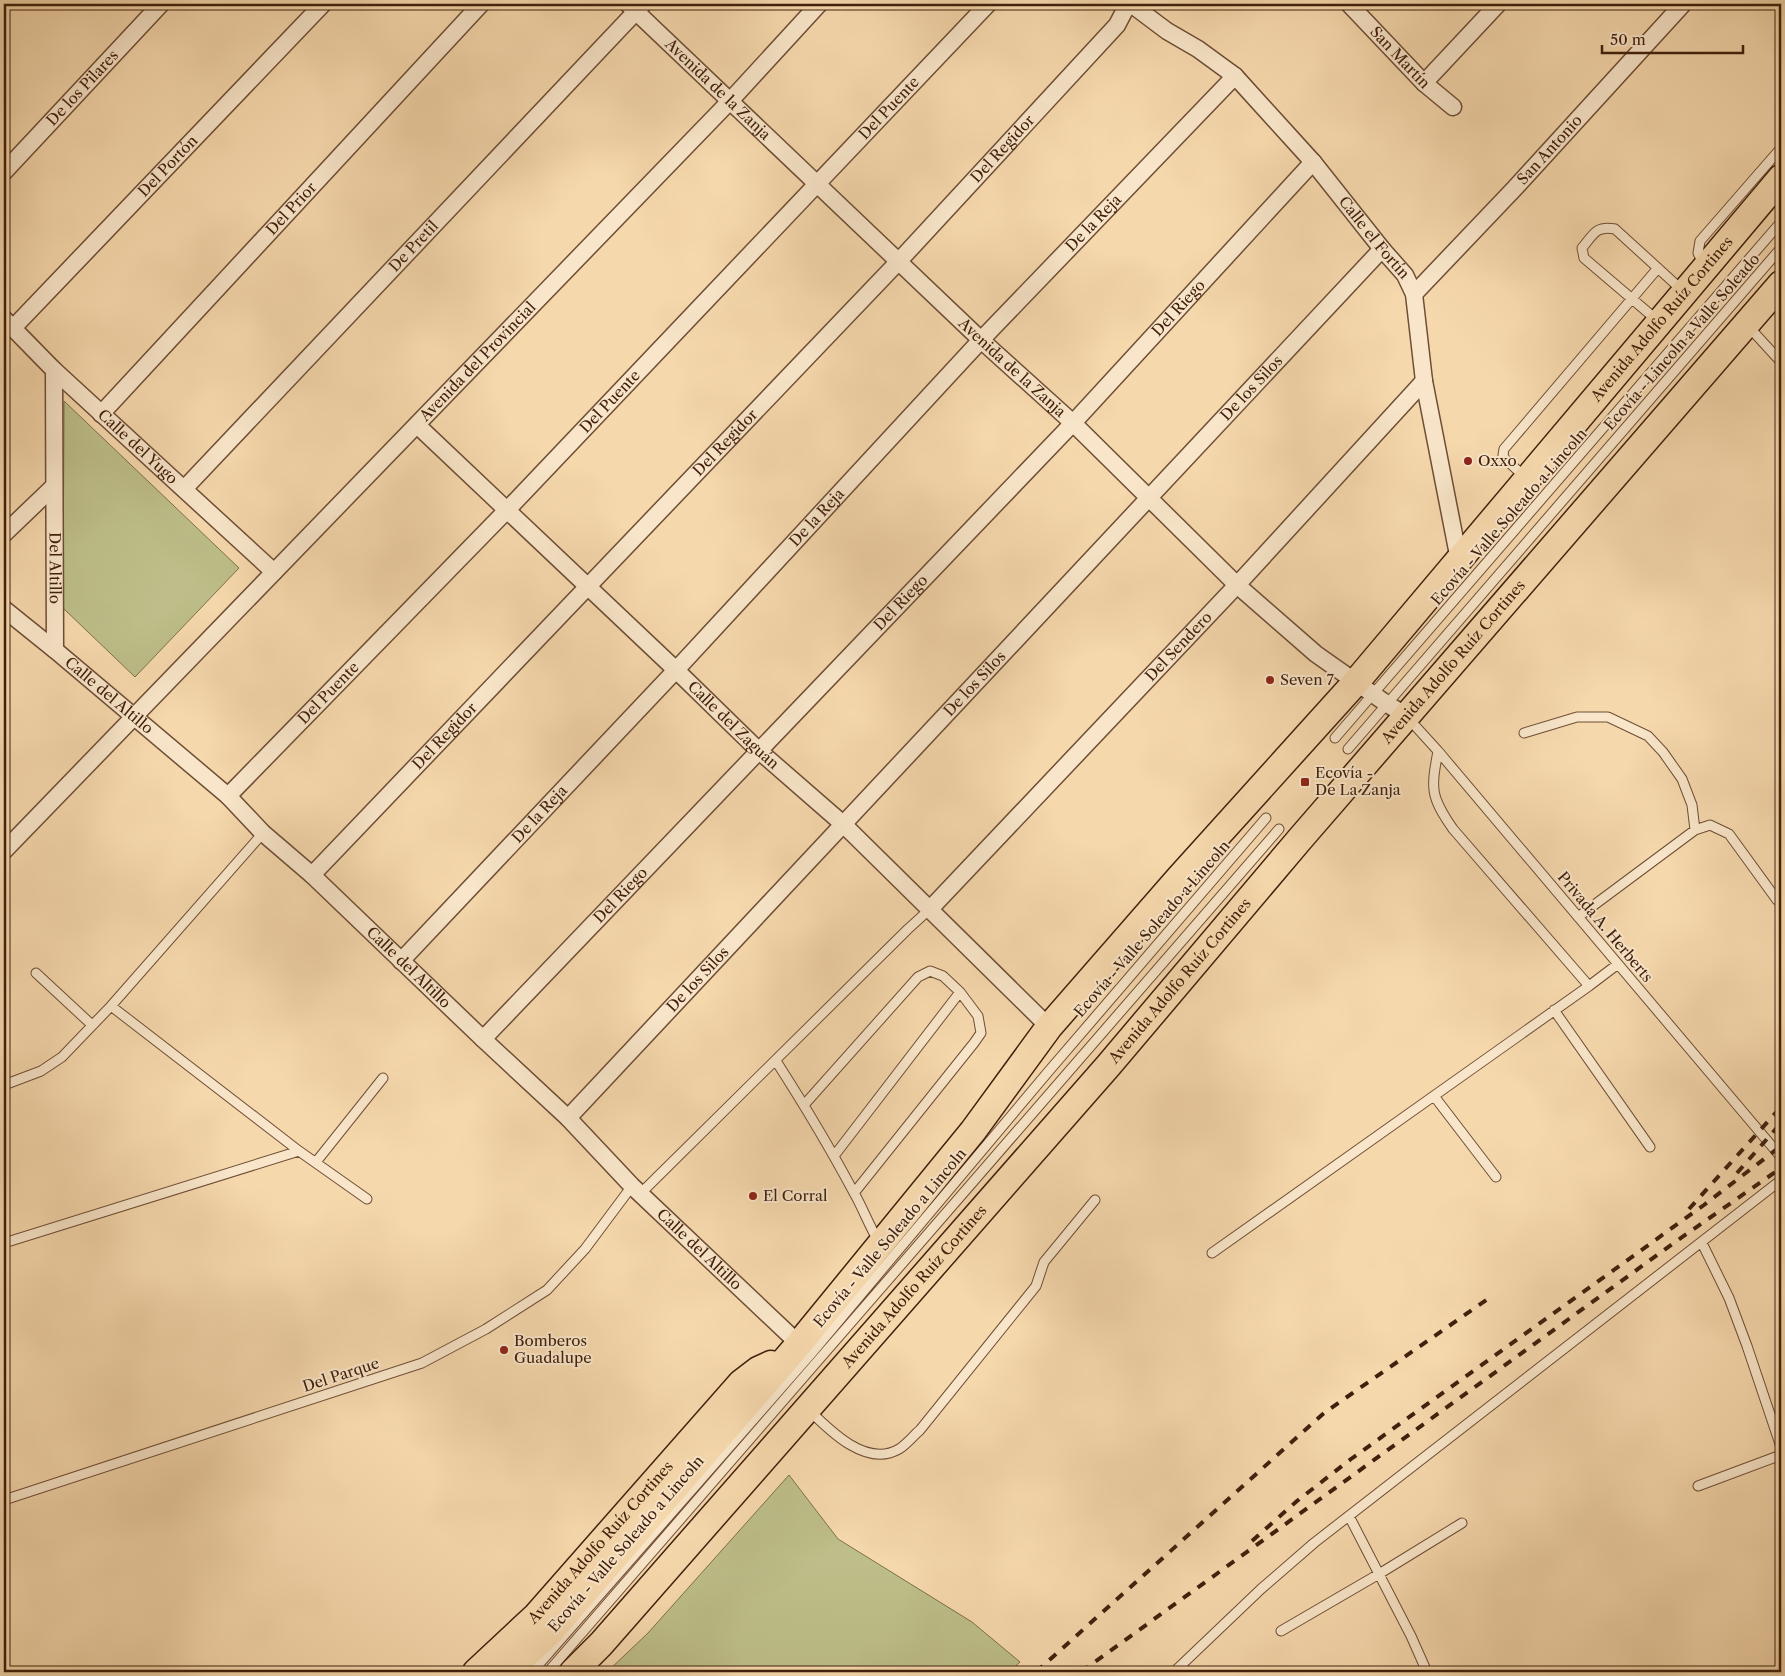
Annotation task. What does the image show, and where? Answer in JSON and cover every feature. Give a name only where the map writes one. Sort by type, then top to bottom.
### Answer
[{"type":"main road","name":"Avenida Adolfo Ruíz Cortines","points":[[573,1672],[608,1637],[809,1410],[1108,1066],[1381,699],[1459,560],[1781,178]]},
{"type":"main road","name":"Avenida Adolfo Ruíz Cortines","points":[[508,1672],[552,1631],[794,1349],[973,1131],[1049,1027],[1179,878],[1381,699],[1746,324],[1781,284]]},
{"type":"main road","name":"Avenida Adolfo Ruíz Cortines","points":[[476,1672],[536,1616],[741,1383],[758,1370],[794,1349]]},
{"type":"street","name":"De los Pilares","points":[[4,172],[161,4]]},
{"type":"street","name":"Del Portón","points":[[8,323],[323,4]]},
{"type":"street","name":"Del Prior","points":[[101,414],[481,4]]},
{"type":"street","name":"Avenida del Provincial","points":[[4,851],[135,718],[730,101],[819,4]]},
{"type":"street","name":"Del Puente","points":[[228,796],[508,509],[988,4]]},
{"type":"street","name":"Calle el Fortín","points":[[1129,4],[1167,31],[1198,49],[1235,76],[1313,162],[1405,275],[1414,294],[1424,381],[1459,560]]},
{"type":"street","name":"Del Regidor","points":[[312,875],[900,261],[1117,25],[1129,4]]},
{"type":"street","name":"San Martín","points":[[1349,4],[1424,83],[1453,107]]},
{"type":"street","points":[[1424,83],[1498,4]]},
{"type":"street","name":"San Antonio","points":[[1414,294],[1514,189],[1683,4]]},
{"type":"street","name":"Avenida de la Zanja","points":[[636,6],[730,101],[981,340],[1073,423],[1237,584],[1316,654],[1381,699]]},
{"type":"street","name":"De Pretil","points":[[184,489],[636,6]]},
{"type":"street","name":"De la Reja","points":[[401,961],[676,670],[981,340],[1235,76]]},
{"type":"street","name":"Del Riego","points":[[483,1039],[1073,423],[1313,162]]},
{"type":"street","name":"De los Silos","points":[[568,1118],[1382,249]]},
{"type":"street","name":"Calle del Yugo","points":[[8,323],[101,414],[274,572]]},
{"type":"street","name":"Del Altillo","points":[[54,370],[55,650]]},
{"type":"street","name":"Del Sendero","points":[[931,908],[1237,584],[1424,381]]},
{"type":"street","name":"Calle del Zaguán","points":[[418,425],[758,750],[843,824],[931,908],[1049,1027]]},
{"type":"street","points":[[4,534],[54,486]]},
{"type":"street","name":"Calle del Altillo","points":[[4,608],[228,796],[263,833],[312,875],[568,1118],[636,1190],[794,1349]]},
{"type":"lane","points":[[1706,268],[1698,253],[1700,241],[1781,148]]},
{"type":"lane","name":"Ecovía - Valle Soleado a Lincoln","points":[[1335,738],[1381,699],[1781,222]]},
{"type":"lane","points":[[1660,323],[1632,297],[1584,258],[1582,248],[1597,230],[1606,227],[1615,229],[1685,292]]},
{"type":"lane","name":"Ecovía - Lincoln a Valle Soleado","points":[[1348,749],[1381,699],[1781,248]]},
{"type":"lane","points":[[1528,479],[1505,459],[1503,455],[1504,448],[1658,268]]},
{"type":"lane","points":[[1746,324],[1781,362]]},
{"type":"lane","name":"Privada A. Herberts","points":[[1381,699],[1438,751],[1781,1156]]},
{"type":"lane","points":[[1524,733],[1577,717],[1600,717],[1608,718],[1648,736],[1663,752],[1682,779],[1692,805],[1695,830]]},
{"type":"lane","points":[[1438,751],[1432,781],[1435,797],[1442,814],[1589,986]]},
{"type":"lane","name":"Ecovía - Valle Soleado a Lincoln","points":[[532,1672],[811,1354],[1048,1072],[1266,818]]},
{"type":"lane","points":[[1578,917],[1695,830],[1710,826],[1728,834],[1778,900],[1781,900]]},
{"type":"lane","points":[[548,1672],[1279,829]]},
{"type":"lane","points":[[4,1085],[41,1071],[62,1057],[111,1006],[263,833]]},
{"type":"lane","name":"Del Parque","points":[[4,1500],[422,1363],[486,1329],[547,1290],[636,1190],[776,1061],[894,942],[931,908]]},
{"type":"lane","points":[[1212,1253],[1618,964]]},
{"type":"lane","points":[[804,1105],[918,977],[930,971],[942,976],[960,992],[978,1016],[981,1033],[974,1043],[854,1193]]},
{"type":"lane","points":[[36,973],[92,1025]]},
{"type":"lane","points":[[834,1156],[960,992]]},
{"type":"lane","points":[[111,1006],[299,1151],[367,1200]]},
{"type":"lane","points":[[1554,1010],[1650,1147]]},
{"type":"lane","points":[[776,1061],[834,1156],[870,1227],[881,1244]]},
{"type":"lane","points":[[316,1162],[383,1078]]},
{"type":"lane","points":[[1434,1096],[1496,1176]]},
{"type":"lane","points":[[4,1243],[299,1151]]},
{"type":"lane","points":[[1174,1672],[1261,1589],[1314,1543],[1781,1180]]},
{"type":"lane","points":[[809,1410],[828,1429],[864,1452],[882,1455],[899,1449],[920,1430],[1036,1286],[1044,1262],[1095,1200]]},
{"type":"lane","points":[[1702,1243],[1728,1298],[1747,1346],[1781,1447]]},
{"type":"lane","points":[[1698,1486],[1781,1455]]},
{"type":"lane","points":[[1349,1516],[1411,1636],[1427,1672]]},
{"type":"lane","points":[[1281,1631],[1462,1523]]},
{"type":"green space","points":[[64,401],[239,568],[135,677],[63,608]]},
{"type":"green space","points":[[789,1475],[838,1539],[972,1622],[1020,1662],[1009,1672],[607,1672],[648,1633]]},
{"type":"railway","points":[[1689,1209],[1781,1107]]},
{"type":"railway","points":[[1737,1173],[1781,1123]]},
{"type":"railway","points":[[1252,1541],[1297,1501],[1351,1459],[1704,1205],[1781,1146]]},
{"type":"railway","points":[[1081,1672],[1678,1240],[1781,1168]]},
{"type":"railway","points":[[1036,1672],[1324,1413],[1492,1296]]},
{"type":"place","name":"Oxxo","points":[[1468,461]]},
{"type":"place","name":"Seven 7","points":[[1270,680]]},
{"type":"place","name":"Ecovía - De La Zanja","points":[[1305,782]]},
{"type":"place","name":"El Corral","points":[[753,1196]]},
{"type":"place","name":"Bomberos Guadalupe","points":[[504,1350]]}]
